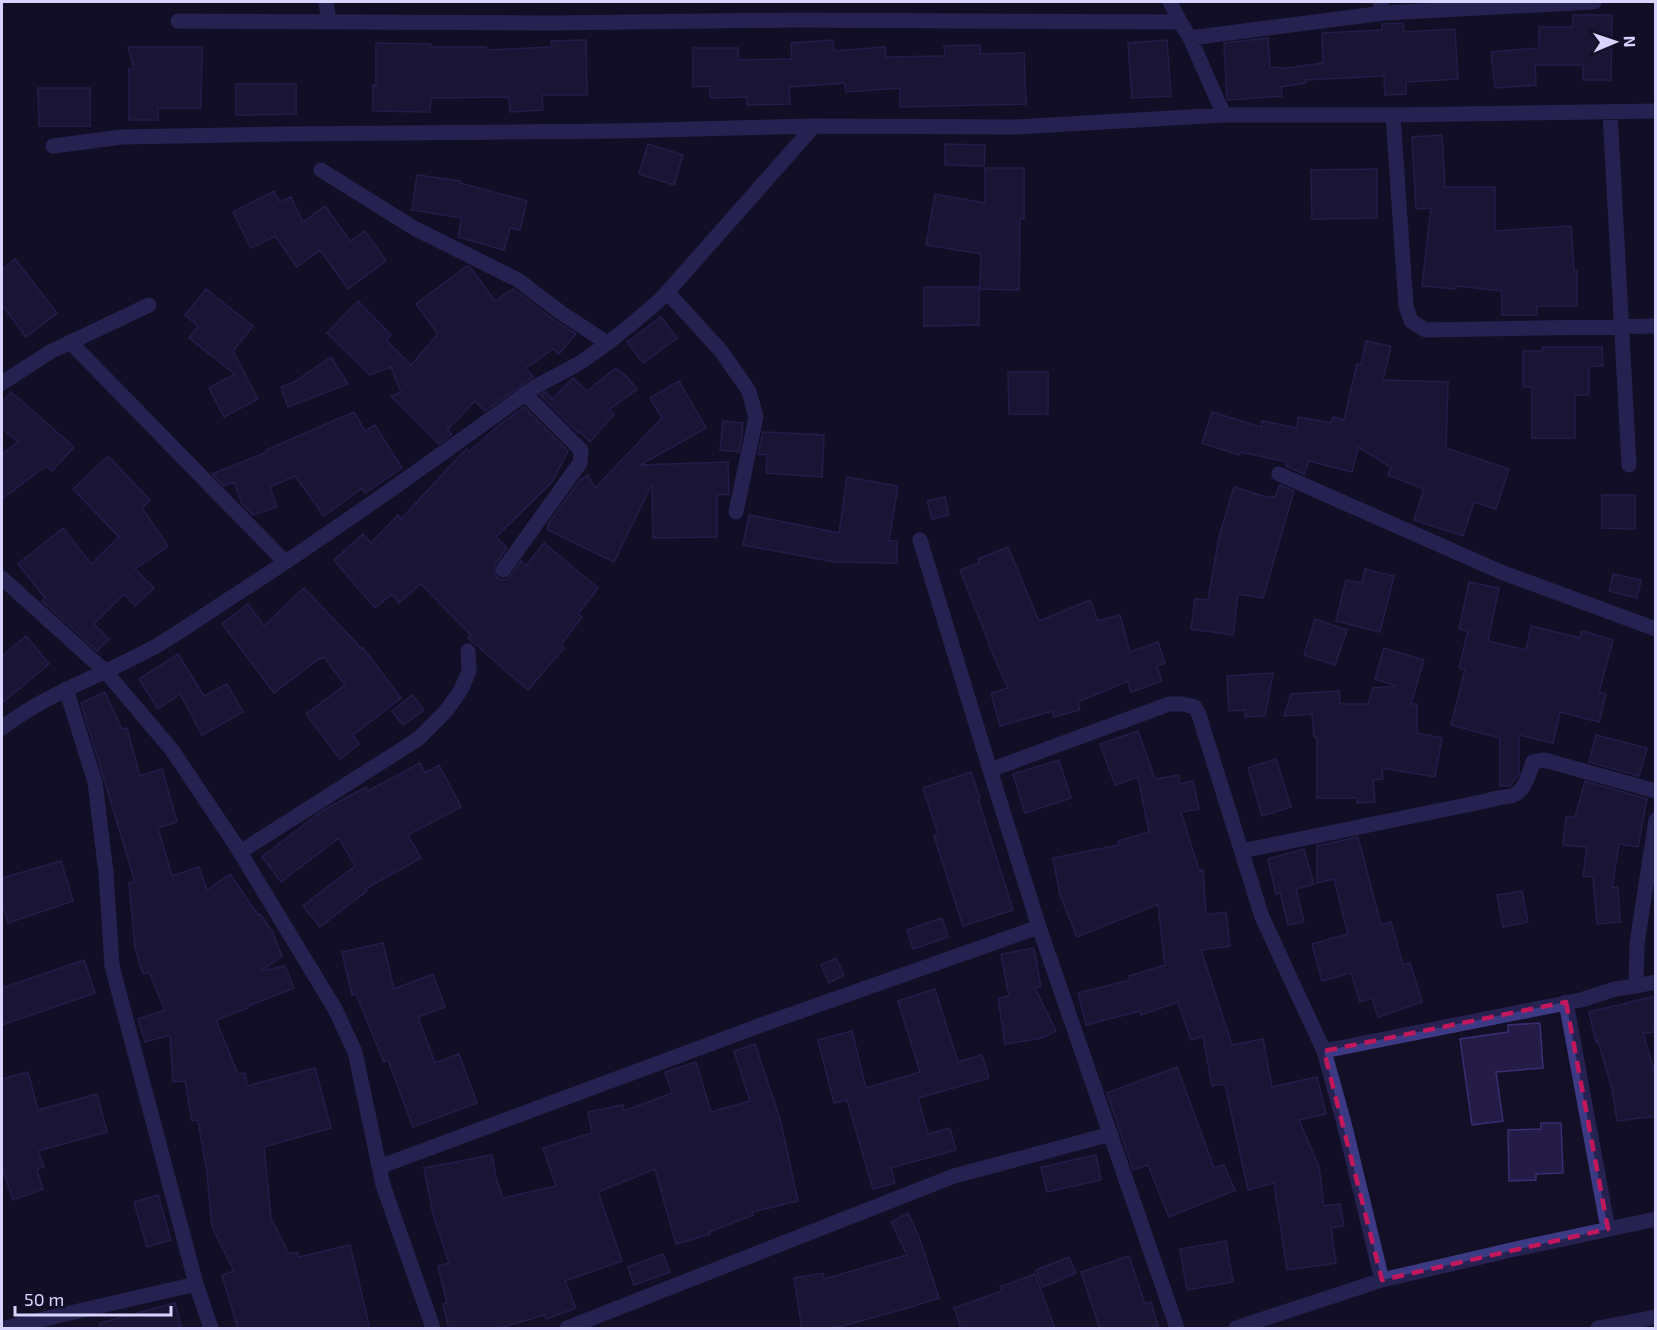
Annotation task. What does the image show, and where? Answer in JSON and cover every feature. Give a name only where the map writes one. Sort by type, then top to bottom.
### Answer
[{"type":"street","points":[[326,2],[329,22]]},
{"type":"street","points":[[1170,2],[1190,38],[1224,116]]},
{"type":"street","points":[[1190,38],[1382,8],[1594,2]]},
{"type":"street","points":[[178,21],[1180,22]]},
{"type":"street","points":[[53,146],[122,137],[618,131],[814,126],[1016,127],[1224,116],[1393,116],[1656,111]]},
{"type":"street","points":[[1610,112],[1629,465]]},
{"type":"street","points":[[1393,116],[1406,306],[1412,321],[1426,330],[1656,326]]},
{"type":"street","points":[[2,728],[22,712],[158,644],[285,562],[525,394],[581,362],[608,343],[667,292],[814,126]]},
{"type":"street","points":[[321,170],[414,228],[518,280],[560,312],[608,343]]},
{"type":"street","points":[[667,292],[721,351],[749,391],[756,417],[736,512]]},
{"type":"street","points":[[2,383],[50,352],[149,305]]},
{"type":"street","points":[[70,342],[285,562]]},
{"type":"street","points":[[503,570],[580,463],[581,450],[525,394]]},
{"type":"street","points":[[1279,474],[1501,572],[1656,628]]},
{"type":"street","points":[[920,540],[1039,927],[1177,1329]]},
{"type":"street","points":[[2,578],[106,672],[172,750],[240,852],[335,1009],[355,1052],[383,1185],[433,1329]]},
{"type":"street","points":[[240,852],[418,739],[446,711],[461,690],[469,671],[468,651]]},
{"type":"street","points":[[66,689],[95,782],[106,873],[112,966],[196,1284],[211,1329]]},
{"type":"street","points":[[990,770],[1169,704],[1195,707],[1262,917],[1324,1051],[1382,1280]]},
{"type":"street","points":[[1242,851],[1498,797],[1513,796],[1524,786],[1533,762],[1544,760],[1656,791]]},
{"type":"street","points":[[1636,986],[1637,943],[1656,820]]},
{"type":"street","points":[[379,1167],[764,1024],[1039,927]]},
{"type":"street","points":[[1324,1051],[1656,982]]},
{"type":"street","points":[[1566,1002],[1608,1229]]},
{"type":"street","points":[[567,1329],[954,1176],[1111,1134]]},
{"type":"street","points":[[1236,1329],[1382,1280],[1656,1219]]},
{"type":"street","points":[[5,1329],[196,1284]]},
{"type":"street","points":[[1598,1329],[1656,1317]]},
{"type":"highlighted area","points":[[1566,1002],[1608,1229],[1382,1280],[1324,1051]]},
{"type":"building","points":[[1573,15],[1612,15],[1611,80],[1583,80],[1583,65],[1535,65],[1536,85],[1495,88],[1491,52],[1539,48],[1539,27],[1573,27]]},
{"type":"building","points":[[1403,23],[1404,32],[1455,29],[1458,79],[1406,82],[1406,94],[1385,95],[1384,76],[1305,80],[1306,83],[1281,87],[1282,96],[1227,99],[1224,43],[1268,38],[1270,68],[1280,67],[1280,69],[1323,63],[1322,33],[1382,30],[1382,24]]},
{"type":"building","points":[[586,40],[587,95],[542,95],[543,110],[510,112],[509,97],[431,98],[430,112],[373,111],[373,85],[376,86],[376,43],[431,44],[431,47],[486,47],[486,50],[552,47],[551,41]]},
{"type":"building","points":[[833,40],[834,51],[885,47],[886,57],[945,56],[944,46],[980,45],[980,54],[1024,53],[1026,104],[900,107],[900,88],[846,92],[845,83],[789,87],[790,104],[747,105],[747,97],[710,98],[710,86],[693,87],[693,48],[738,48],[738,60],[792,59],[791,43]]},
{"type":"building","points":[[1167,40],[1171,96],[1132,98],[1128,43]]},
{"type":"building","points":[[128,47],[202,47],[201,108],[158,108],[158,120],[129,120],[129,69],[134,69]]},
{"type":"building","points":[[236,84],[296,84],[296,114],[236,115]]},
{"type":"building","points":[[38,88],[90,88],[90,126],[39,126]]},
{"type":"building","points":[[1442,135],[1445,187],[1495,187],[1495,231],[1571,226],[1574,270],[1577,270],[1577,306],[1537,306],[1537,315],[1502,315],[1502,291],[1457,286],[1456,289],[1422,286],[1431,208],[1416,209],[1412,137]]},
{"type":"building","points":[[648,144],[683,155],[674,185],[639,174]]},
{"type":"building","points":[[945,144],[985,145],[984,166],[945,165]]},
{"type":"building","points":[[985,168],[1024,168],[1024,219],[1020,219],[1019,290],[980,289],[981,254],[926,245],[935,194],[985,203]]},
{"type":"building","points":[[1377,169],[1377,218],[1312,219],[1311,170]]},
{"type":"building","points":[[417,175],[460,181],[460,183],[527,201],[520,230],[510,228],[504,250],[458,237],[462,218],[412,210]]},
{"type":"building","points":[[274,191],[280,202],[291,197],[303,222],[325,206],[350,241],[365,231],[386,261],[348,289],[320,250],[297,267],[275,236],[251,248],[233,212]]},
{"type":"building","points":[[15,259],[57,313],[26,337],[2,305],[2,270]]},
{"type":"building","points":[[467,266],[495,301],[513,289],[576,334],[559,354],[553,349],[526,368],[533,377],[485,411],[475,401],[447,430],[452,434],[439,444],[391,396],[401,392],[391,367],[370,375],[327,333],[358,301],[391,335],[386,340],[411,365],[438,334],[416,304]]},
{"type":"building","points":[[924,287],[979,287],[979,325],[924,326]]},
{"type":"building","points":[[206,289],[253,326],[233,351],[258,399],[224,417],[209,388],[235,374],[189,338],[198,326],[185,315]]},
{"type":"building","points":[[661,317],[677,338],[643,363],[627,342]]},
{"type":"building","points":[[1366,341],[1391,346],[1383,380],[1448,382],[1446,448],[1509,469],[1496,509],[1474,502],[1463,536],[1414,520],[1424,489],[1388,475],[1391,467],[1358,447],[1352,472],[1309,461],[1304,474],[1286,466],[1288,462],[1240,452],[1239,455],[1202,443],[1212,412],[1261,427],[1262,421],[1297,428],[1298,417],[1331,423],[1333,417],[1344,420],[1357,364],[1361,365]]},
{"type":"building","points":[[1542,347],[1602,347],[1603,366],[1589,366],[1589,395],[1575,395],[1575,438],[1532,438],[1532,387],[1523,387],[1523,351],[1542,351]]},
{"type":"building","points":[[331,357],[348,384],[288,407],[281,387],[294,382]]},
{"type":"building","points":[[616,368],[637,389],[609,410],[614,414],[590,442],[540,395],[546,392],[552,399],[573,378],[587,391]]},
{"type":"building","points":[[1008,372],[1048,372],[1048,414],[1009,414]]},
{"type":"building","points":[[679,381],[706,428],[640,465],[728,462],[729,494],[717,495],[717,537],[653,538],[652,484],[614,562],[548,530],[548,524],[580,480],[588,475],[595,488],[662,418],[650,398]]},
{"type":"building","points":[[11,392],[74,447],[52,471],[46,466],[2,499],[2,454],[18,442],[2,428],[2,403]]},
{"type":"building","points":[[524,407],[568,451],[552,482],[496,537],[507,548],[495,565],[494,573],[501,580],[508,579],[521,561],[526,566],[544,543],[598,588],[578,614],[582,617],[561,645],[564,648],[528,690],[468,638],[471,635],[421,584],[399,603],[392,594],[375,608],[334,560],[363,534],[371,543],[398,515],[401,519],[466,449],[469,452],[500,424]]},
{"type":"building","points":[[354,412],[365,431],[375,425],[402,468],[365,493],[362,488],[324,516],[295,476],[270,487],[277,507],[253,515],[242,504],[234,482],[224,486],[212,474],[267,452],[266,450]]},
{"type":"building","points":[[723,421],[743,423],[739,452],[720,450]]},
{"type":"building","points":[[763,432],[824,435],[822,477],[766,473],[767,455],[758,454]]},
{"type":"building","points":[[108,456],[150,500],[142,508],[168,546],[135,569],[154,588],[135,606],[124,594],[94,624],[109,639],[97,651],[42,601],[45,598],[18,564],[63,528],[91,564],[119,537],[73,489]]},
{"type":"building","points":[[847,477],[898,486],[889,541],[897,541],[897,563],[835,562],[743,545],[749,515],[839,533]]},
{"type":"building","points":[[1280,485],[1294,491],[1263,598],[1238,594],[1233,635],[1191,629],[1195,599],[1208,600],[1219,537],[1234,487],[1270,498],[1275,497]]},
{"type":"building","points":[[1602,495],[1635,495],[1635,529],[1602,528]]},
{"type":"building","points":[[945,497],[949,515],[932,519],[927,501]]},
{"type":"building","points":[[1008,547],[1039,621],[1090,600],[1098,621],[1120,615],[1130,652],[1158,642],[1165,663],[1157,666],[1162,681],[1131,692],[1128,681],[1078,702],[1080,710],[1054,717],[1052,711],[1000,726],[991,693],[1008,688],[960,570],[979,563],[978,559]]},
{"type":"building","points":[[1365,569],[1394,576],[1380,632],[1336,621],[1346,580],[1362,583]]},
{"type":"building","points":[[1613,574],[1641,580],[1637,598],[1609,591]]},
{"type":"building","points":[[1469,582],[1499,588],[1488,641],[1526,650],[1531,626],[1580,638],[1582,631],[1613,640],[1599,692],[1606,694],[1599,722],[1560,712],[1553,743],[1519,735],[1519,774],[1510,786],[1500,786],[1500,738],[1451,725],[1465,670],[1459,668],[1468,631],[1459,629]]},
{"type":"building","points":[[304,588],[363,648],[401,698],[353,735],[359,744],[340,759],[306,714],[345,685],[324,657],[274,693],[222,624],[248,604],[264,626]]},
{"type":"building","points":[[1315,619],[1347,630],[1335,665],[1304,655]]},
{"type":"building","points":[[26,636],[49,664],[2,703],[2,656]]},
{"type":"building","points":[[1384,648],[1424,660],[1411,704],[1417,704],[1417,733],[1442,738],[1435,777],[1382,768],[1383,779],[1373,780],[1375,802],[1357,803],[1357,798],[1317,798],[1317,737],[1314,737],[1312,714],[1284,716],[1291,694],[1339,691],[1340,704],[1368,704],[1373,688],[1397,686],[1375,679]]},
{"type":"building","points":[[178,654],[204,696],[227,684],[243,712],[202,735],[180,694],[158,709],[139,679]]},
{"type":"building","points":[[1273,673],[1265,716],[1245,717],[1245,710],[1229,711],[1227,676]]},
{"type":"building","points":[[105,692],[122,729],[127,728],[140,776],[162,769],[177,822],[158,828],[172,876],[199,867],[207,890],[230,874],[272,931],[282,956],[261,971],[285,966],[294,988],[216,1020],[238,1074],[245,1073],[247,1086],[315,1068],[331,1128],[264,1147],[271,1218],[289,1254],[297,1252],[299,1257],[350,1245],[370,1329],[238,1329],[222,1275],[234,1271],[212,1227],[207,1173],[198,1120],[192,1121],[185,1081],[173,1082],[170,1035],[145,1042],[138,1019],[165,1010],[149,972],[143,974],[135,947],[129,883],[135,882],[81,703]]},
{"type":"building","points":[[412,695],[424,710],[403,725],[392,711]]},
{"type":"building","points":[[1138,731],[1155,779],[1178,775],[1180,784],[1193,781],[1199,809],[1181,812],[1199,870],[1203,870],[1206,915],[1226,912],[1230,946],[1201,950],[1232,1045],[1263,1039],[1272,1087],[1317,1077],[1326,1114],[1299,1120],[1319,1167],[1324,1206],[1340,1204],[1344,1226],[1331,1228],[1336,1263],[1287,1270],[1274,1183],[1248,1190],[1225,1084],[1212,1086],[1203,1036],[1191,1040],[1178,1002],[1141,1015],[1140,1011],[1086,1025],[1078,993],[1130,980],[1129,976],[1165,965],[1158,904],[1077,937],[1060,895],[1053,858],[1119,845],[1118,841],[1149,832],[1138,777],[1115,785],[1100,744]]},
{"type":"building","points":[[1596,735],[1647,748],[1639,776],[1589,762]]},
{"type":"building","points":[[1276,759],[1291,807],[1262,816],[1248,768]]},
{"type":"building","points":[[1059,760],[1071,798],[1025,813],[1013,774]]},
{"type":"building","points":[[420,763],[425,773],[439,765],[461,807],[408,835],[421,858],[365,889],[367,891],[320,927],[303,906],[355,866],[339,838],[281,882],[262,857],[322,811],[366,787],[368,791]]},
{"type":"building","points":[[971,772],[1013,910],[963,926],[934,836],[938,834],[923,788]]},
{"type":"building","points":[[1585,781],[1647,799],[1638,847],[1619,844],[1612,888],[1618,887],[1620,922],[1597,924],[1593,877],[1583,876],[1587,847],[1563,845],[1566,817],[1575,817]]},
{"type":"building","points":[[1358,837],[1381,925],[1391,922],[1403,965],[1410,963],[1422,1002],[1378,1017],[1372,998],[1360,1002],[1351,973],[1322,981],[1312,944],[1348,934],[1334,879],[1317,883],[1317,846]]},
{"type":"building","points":[[1304,849],[1314,884],[1296,889],[1304,922],[1288,925],[1280,893],[1276,894],[1268,859]]},
{"type":"building","points":[[61,861],[73,901],[8,923],[2,905],[2,878]]},
{"type":"building","points":[[1522,891],[1528,922],[1503,927],[1497,895]]},
{"type":"building","points":[[942,918],[948,937],[913,949],[907,930]]},
{"type":"building","points":[[383,943],[394,989],[433,974],[445,1007],[418,1017],[435,1063],[459,1054],[477,1103],[413,1127],[388,1060],[384,1062],[356,994],[352,995],[342,952]]},
{"type":"building","points":[[1034,948],[1041,987],[1035,988],[1056,1031],[1042,1038],[1005,1044],[998,998],[1009,996],[1001,954]]},
{"type":"building","points":[[836,958],[844,975],[829,983],[821,965]]},
{"type":"building","points":[[84,960],[95,993],[2,1025],[2,988]]},
{"type":"building","points":[[935,989],[958,1062],[982,1055],[989,1078],[918,1098],[928,1134],[950,1128],[956,1150],[891,1168],[895,1183],[873,1189],[847,1100],[834,1103],[818,1040],[852,1031],[866,1088],[920,1072],[898,1001]]},
{"type":"building","points":[[1656,996],[1656,1032],[1643,1033],[1656,1077],[1656,1116],[1617,1121],[1612,1089],[1598,1041],[1596,1042],[1589,1012]]},
{"type":"building","points":[[1540,1023],[1543,1068],[1496,1072],[1503,1121],[1472,1125],[1460,1039],[1508,1032],[1508,1025]]},
{"type":"building","points":[[755,1044],[780,1119],[798,1201],[752,1212],[753,1215],[709,1232],[710,1234],[676,1244],[655,1169],[598,1192],[622,1261],[565,1281],[576,1308],[546,1319],[545,1315],[496,1329],[449,1329],[443,1304],[447,1303],[438,1266],[449,1263],[433,1214],[424,1168],[492,1155],[496,1178],[503,1198],[556,1186],[543,1148],[592,1133],[588,1112],[623,1105],[624,1111],[672,1093],[665,1072],[696,1062],[711,1112],[750,1101],[734,1051]]},
{"type":"building","points":[[1177,1067],[1214,1168],[1224,1165],[1235,1190],[1169,1217],[1148,1165],[1133,1170],[1107,1093]]},
{"type":"building","points":[[28,1072],[38,1110],[97,1094],[107,1132],[38,1151],[44,1167],[37,1169],[43,1189],[13,1200],[2,1167],[2,1079]]},
{"type":"building","points":[[1541,1123],[1561,1123],[1563,1173],[1536,1174],[1536,1180],[1509,1181],[1508,1130],[1541,1129]]},
{"type":"building","points":[[1096,1155],[1101,1180],[1047,1192],[1041,1167]]},
{"type":"building","points":[[158,1195],[171,1240],[147,1247],[134,1202]]},
{"type":"building","points":[[908,1213],[919,1237],[939,1298],[846,1325],[825,1329],[802,1329],[794,1278],[823,1273],[824,1279],[907,1255],[891,1222]]},
{"type":"building","points":[[1226,1241],[1233,1282],[1187,1290],[1180,1249]]},
{"type":"building","points":[[663,1254],[670,1272],[634,1285],[628,1267]]},
{"type":"building","points":[[1129,1256],[1145,1304],[1151,1302],[1158,1325],[1147,1329],[1100,1329],[1081,1272]]},
{"type":"building","points":[[1069,1257],[1076,1273],[1043,1287],[1036,1270]]},
{"type":"building","points":[[1035,1274],[1055,1329],[961,1329],[954,1308],[1002,1291],[1000,1287]]},
{"type":"building","points":[[175,1303],[182,1329],[100,1329],[100,1323]]}]
